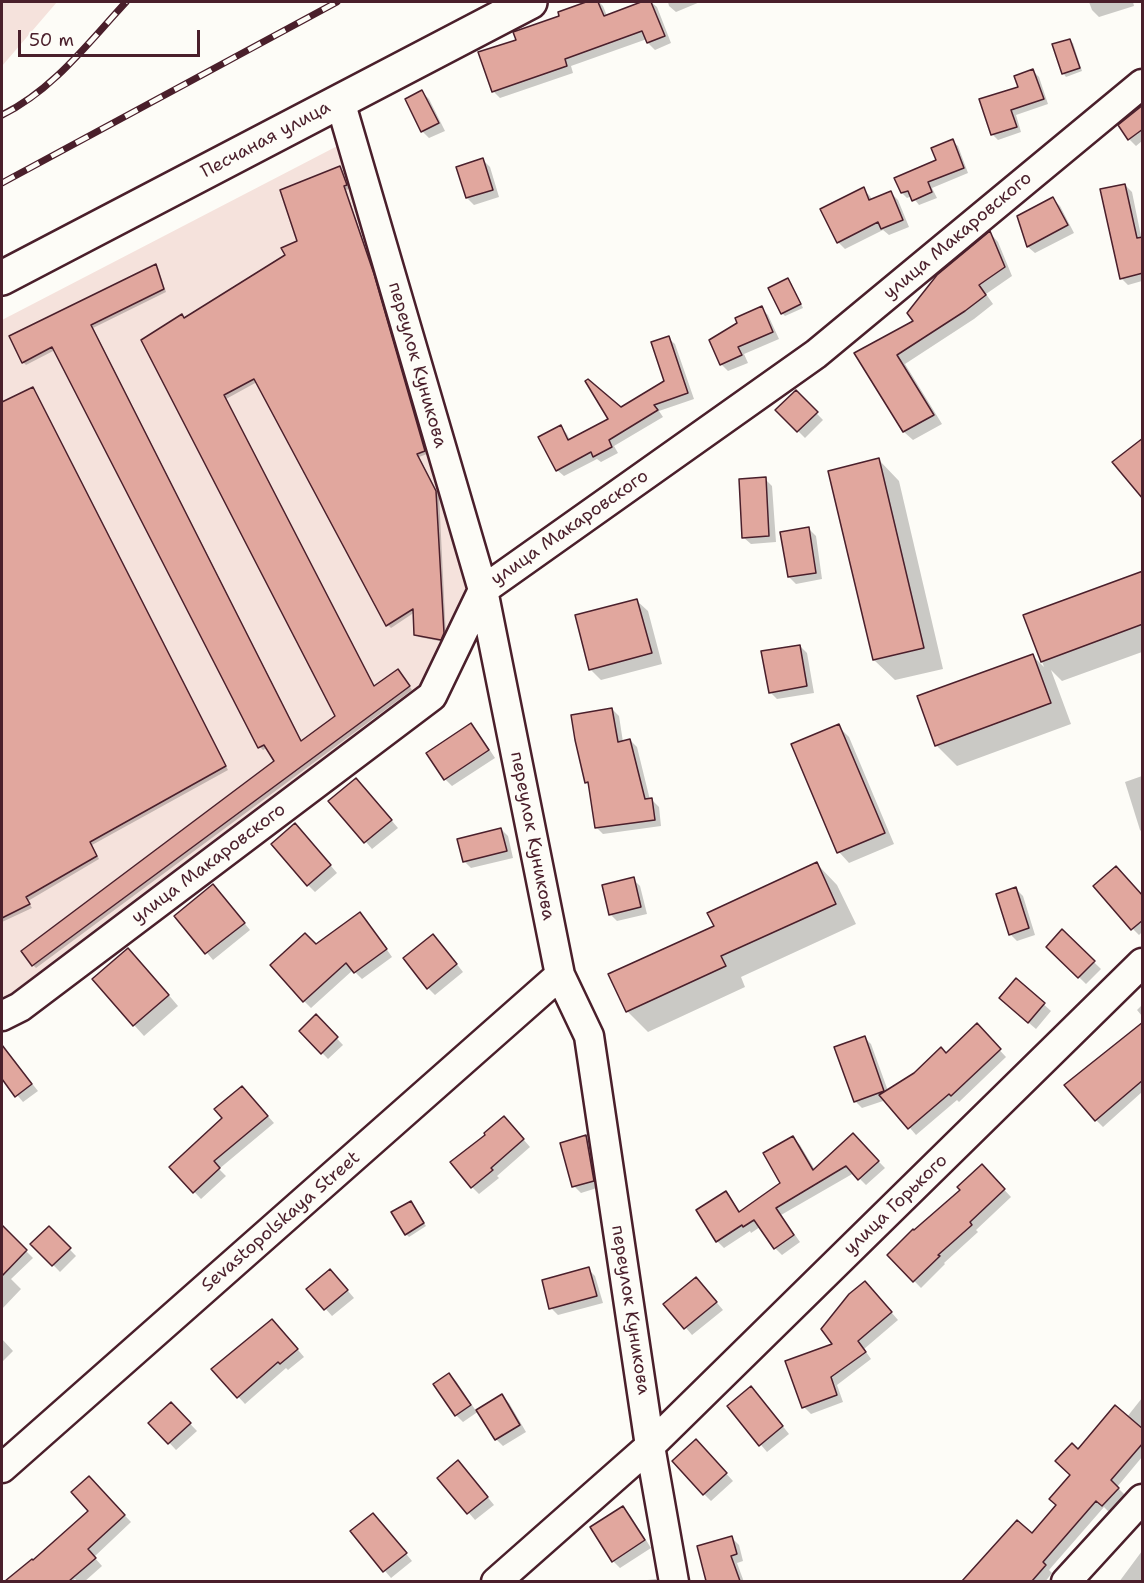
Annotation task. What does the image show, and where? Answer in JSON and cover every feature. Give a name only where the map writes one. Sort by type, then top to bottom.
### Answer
[{"type":"street","name":"Песчаная улица","points":[[2,278],[530,2]]},
{"type":"street","name":"улица Макаровского","points":[[2,1016],[20,1007],[432,696],[483,590],[816,354],[1143,84]]},
{"type":"street","name":"переулок Куникова","points":[[340,101],[483,590],[560,975],[589,1036],[650,1446],[674,1581]]},
{"type":"street","name":"улица Горького","points":[[496,1581],[650,1446],[1143,963]]},
{"type":"street","name":"Sevastopolskaya Street","points":[[2,1468],[560,975]]},
{"type":"street","points":[[1066,1581],[1143,1499]]},
{"type":"shaded area","points":[[2,2],[57,2],[2,66]]},
{"type":"shaded area","points":[[347,141],[477,589],[429,694],[2,1004],[2,320]]},
{"type":"building","points":[[586,2],[598,2],[604,16],[641,2],[651,2],[665,36],[647,43],[642,31],[565,59],[567,66],[492,92],[478,52],[516,40],[513,32],[559,16],[558,12]]},
{"type":"building","points":[[1070,39],[1080,68],[1062,74],[1052,44]]},
{"type":"building","points":[[1033,69],[1044,99],[1011,110],[1017,127],[991,135],[979,99],[1018,87],[1014,76]]},
{"type":"building","points":[[422,90],[439,123],[421,132],[405,99]]},
{"type":"building","points":[[1143,105],[1143,129],[1128,140],[1118,125]]},
{"type":"building","points":[[953,139],[964,168],[928,182],[932,192],[912,201],[908,191],[901,193],[894,178],[936,160],[931,148]]},
{"type":"building","points":[[483,158],[493,190],[466,198],[456,167]]},
{"type":"building","points":[[340,166],[347,185],[344,186],[374,274],[425,451],[417,454],[436,491],[444,633],[441,640],[414,635],[413,609],[386,626],[254,379],[224,395],[374,686],[398,669],[410,686],[32,966],[21,951],[274,761],[264,745],[258,748],[52,347],[22,363],[9,336],[156,264],[164,289],[91,325],[301,741],[335,716],[141,340],[182,314],[184,318],[285,255],[281,248],[297,241],[280,190]]},
{"type":"building","points":[[1125,184],[1137,238],[1143,237],[1143,273],[1120,279],[1100,189]]},
{"type":"building","points":[[864,187],[869,200],[891,191],[903,220],[881,229],[878,222],[837,243],[820,209]]},
{"type":"building","points":[[1053,197],[1068,225],[1027,247],[1017,216]]},
{"type":"building","points":[[990,231],[1005,267],[979,285],[986,295],[897,355],[934,415],[903,432],[854,353],[913,321],[907,313],[937,275]]},
{"type":"building","points":[[788,278],[801,304],[781,314],[768,288]]},
{"type":"building","points":[[762,306],[773,332],[738,347],[742,355],[720,365],[709,340],[737,323],[735,318]]},
{"type":"building","points":[[669,336],[688,393],[654,405],[658,410],[609,440],[612,447],[593,457],[591,452],[556,471],[538,437],[561,425],[568,440],[608,419],[585,381],[588,379],[621,407],[664,381],[651,342]]},
{"type":"building","points":[[33,387],[226,766],[90,842],[97,856],[26,897],[30,904],[2,918],[2,402]]},
{"type":"building","points":[[796,390],[818,412],[797,432],[775,410]]},
{"type":"building","points":[[1143,438],[1143,499],[1112,462]]},
{"type":"building","points":[[879,458],[924,648],[873,660],[828,471]]},
{"type":"building","points":[[766,477],[769,536],[742,538],[739,479]]},
{"type":"building","points":[[809,527],[816,573],[788,577],[780,532]]},
{"type":"building","points":[[1143,571],[1143,624],[1041,662],[1023,615]]},
{"type":"building","points":[[637,599],[652,653],[589,670],[575,615]]},
{"type":"building","points":[[800,645],[807,686],[769,693],[761,651]]},
{"type":"building","points":[[1033,654],[1051,703],[935,746],[917,696]]},
{"type":"building","points":[[612,708],[618,742],[630,739],[645,799],[652,798],[655,820],[595,828],[588,782],[585,783],[571,715]]},
{"type":"building","points":[[471,723],[489,750],[444,780],[426,753]]},
{"type":"building","points":[[839,724],[885,833],[837,853],[791,744]]},
{"type":"building","points":[[356,778],[392,820],[364,843],[328,801]]},
{"type":"building","points":[[295,823],[331,865],[307,886],[271,844]]},
{"type":"building","points":[[501,828],[507,851],[463,862],[457,839]]},
{"type":"building","points":[[817,862],[836,904],[721,956],[726,966],[626,1012],[608,974],[714,926],[707,913]]},
{"type":"building","points":[[1116,866],[1143,896],[1143,920],[1131,930],[1093,886]]},
{"type":"building","points":[[634,877],[641,907],[609,915],[602,885]]},
{"type":"building","points":[[213,884],[245,923],[205,954],[174,916]]},
{"type":"building","points":[[1016,887],[1029,928],[1009,935],[996,894]]},
{"type":"building","points":[[360,912],[387,949],[354,973],[346,963],[303,1002],[270,965],[305,933],[316,944]]},
{"type":"building","points":[[1062,929],[1095,961],[1078,978],[1046,947]]},
{"type":"building","points":[[433,934],[457,964],[427,989],[403,958]]},
{"type":"building","points":[[128,948],[169,995],[133,1026],[92,979]]},
{"type":"building","points":[[1016,978],[1045,1003],[1028,1023],[999,998]]},
{"type":"building","points":[[316,1014],[338,1037],[321,1054],[299,1031]]},
{"type":"building","points":[[1143,1022],[1143,1080],[1095,1121],[1064,1085]]},
{"type":"building","points":[[977,1023],[1001,1049],[951,1096],[949,1094],[908,1129],[879,1095],[914,1073],[941,1047],[946,1053]]},
{"type":"building","points":[[865,1036],[884,1091],[854,1102],[834,1047]]},
{"type":"building","points":[[2,1045],[32,1084],[15,1097],[2,1079]]},
{"type":"building","points":[[242,1086],[268,1116],[214,1161],[220,1168],[193,1193],[169,1167],[222,1118],[214,1109]]},
{"type":"building","points":[[504,1116],[524,1139],[471,1188],[450,1162],[485,1135],[484,1133]]},
{"type":"building","points":[[853,1133],[879,1161],[858,1180],[846,1166],[776,1208],[794,1235],[774,1249],[754,1220],[716,1242],[696,1210],[726,1191],[739,1212],[780,1183],[763,1153],[793,1136],[813,1170]]},
{"type":"building","points":[[586,1135],[594,1181],[572,1187],[560,1143]]},
{"type":"building","points":[[982,1164],[1005,1189],[970,1222],[972,1225],[938,1255],[940,1256],[913,1282],[887,1255],[913,1229],[960,1190],[957,1187]]},
{"type":"building","points":[[411,1201],[424,1223],[405,1235],[391,1212]]},
{"type":"building","points":[[2,1225],[27,1250],[2,1276]]},
{"type":"building","points":[[49,1226],[71,1248],[52,1266],[30,1244]]},
{"type":"building","points":[[589,1267],[597,1296],[549,1309],[542,1280]]},
{"type":"building","points":[[330,1269],[348,1290],[324,1310],[306,1289]]},
{"type":"building","points":[[696,1277],[717,1302],[684,1329],[663,1304]]},
{"type":"building","points":[[865,1281],[892,1312],[858,1341],[866,1352],[831,1377],[837,1395],[802,1408],[785,1361],[832,1344],[821,1329],[849,1294]]},
{"type":"building","points":[[272,1319],[298,1349],[280,1364],[278,1362],[237,1398],[211,1369]]},
{"type":"building","points":[[449,1373],[471,1405],[455,1416],[433,1384]]},
{"type":"building","points":[[751,1386],[783,1426],[759,1446],[727,1406]]},
{"type":"building","points":[[502,1394],[520,1425],[495,1440],[476,1410]]},
{"type":"building","points":[[171,1402],[191,1423],[168,1444],[148,1423]]},
{"type":"building","points":[[1115,1405],[1143,1429],[1143,1443],[1111,1480],[1119,1488],[1102,1506],[1096,1501],[1043,1562],[1046,1565],[1032,1581],[962,1581],[1017,1520],[1032,1533],[1056,1505],[1049,1499],[1070,1475],[1055,1461],[1072,1443],[1078,1449]]},
{"type":"building","points":[[696,1439],[727,1473],[703,1495],[672,1461]]},
{"type":"building","points":[[458,1460],[488,1497],[467,1514],[437,1478]]},
{"type":"building","points":[[89,1476],[125,1515],[88,1549],[96,1558],[69,1581],[5,1581],[33,1560],[88,1511],[71,1492]]},
{"type":"building","points":[[623,1506],[645,1540],[612,1562],[590,1527]]},
{"type":"building","points":[[373,1513],[407,1553],[383,1572],[350,1531]]},
{"type":"building","points":[[732,1536],[737,1554],[731,1556],[740,1581],[706,1581],[697,1546]]},
{"type":"railway","points":[[2,115],[38,93],[54,79],[126,2]]},
{"type":"railway","points":[[2,183],[337,2]]}]
